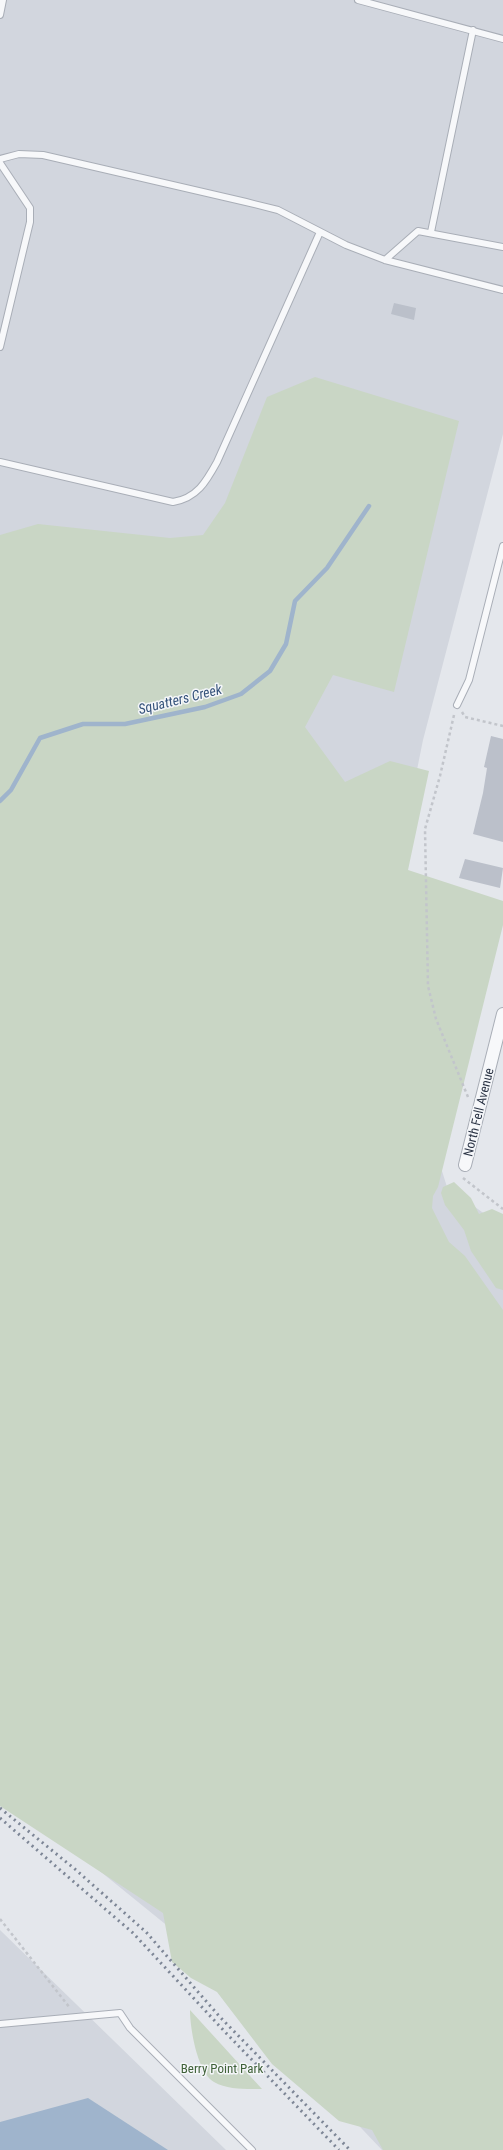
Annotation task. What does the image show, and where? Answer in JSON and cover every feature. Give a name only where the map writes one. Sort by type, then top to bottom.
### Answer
[{"type":"street","name":"North Fell Avenue","points":[[462,1170],[503,1014]]},
{"type":"lane","points":[[0,15],[3,0]]},
{"type":"lane","points":[[358,0],[503,39]]},
{"type":"lane","points":[[431,232],[473,30]]},
{"type":"lane","points":[[0,159],[19,154],[43,155],[278,210],[346,246],[385,260],[503,290]]},
{"type":"lane","points":[[0,163],[30,208],[30,222],[0,347]]},
{"type":"lane","points":[[385,260],[418,231],[431,232],[503,247]]},
{"type":"lane","points":[[0,462],[173,502],[184,500],[195,494],[204,485],[217,462],[320,232]]},
{"type":"lane","points":[[457,705],[469,680],[503,546]]},
{"type":"lane","points":[[0,2024],[120,2013],[130,2028],[252,2150]]},
{"type":"path","points":[[457,705],[466,717],[503,726]]},
{"type":"path","points":[[457,705],[450,728],[440,776],[425,829],[428,986],[436,1019],[470,1102]]},
{"type":"path","points":[[462,1170],[468,1184],[503,1209]]},
{"type":"path","points":[[0,1919],[78,2018]]},
{"type":"shaded area","points":[[0,0],[503,0],[503,434],[423,740],[392,894],[408,1062],[447,1187],[503,1227],[503,1952],[455,2150],[382,2150],[175,1932],[0,1790]]},
{"type":"shaded area","points":[[0,1930],[226,2150],[0,2150]]},
{"type":"green space","points":[[315,377],[459,421],[394,692],[333,675],[305,727],[345,782],[390,761],[429,771],[408,870],[503,901],[503,925],[438,1187],[433,1196],[432,1208],[449,1242],[465,1256],[503,1310],[503,2150],[383,2150],[372,2130],[339,2121],[272,2064],[217,1992],[191,1978],[172,1962],[163,1913],[0,1806],[0,535],[38,524],[170,538],[203,535],[225,503],[267,397]]},
{"type":"green space","points":[[454,1182],[471,1198],[479,1214],[492,1209],[503,1214],[503,1290],[496,1288],[471,1251],[464,1230],[445,1205],[441,1193],[443,1187]]},
{"type":"green space","name":"Berry Point Park","points":[[190,2010],[262,2089],[238,2088],[219,2085],[208,2077],[199,2060],[193,2038]]},
{"type":"water","points":[[88,2098],[168,2150],[0,2150],[0,2122]]},
{"type":"building","points":[[394,303],[416,308],[414,320],[391,314]]},
{"type":"building","points":[[491,736],[503,739],[503,842],[473,834],[483,793],[487,768],[484,767]]},
{"type":"building","points":[[465,859],[503,868],[500,888],[459,878]]},
{"type":"waterway","name":"Squatters Creek","points":[[0,801],[11,790],[40,738],[83,724],[125,724],[205,707],[241,694],[270,671],[286,644],[295,601],[327,568],[369,506]]},
{"type":"railway","points":[[0,1808],[76,1870],[146,1932],[219,2016],[350,2150]]},
{"type":"railway","points":[[0,1818],[133,1933],[226,2033],[339,2150]]}]
